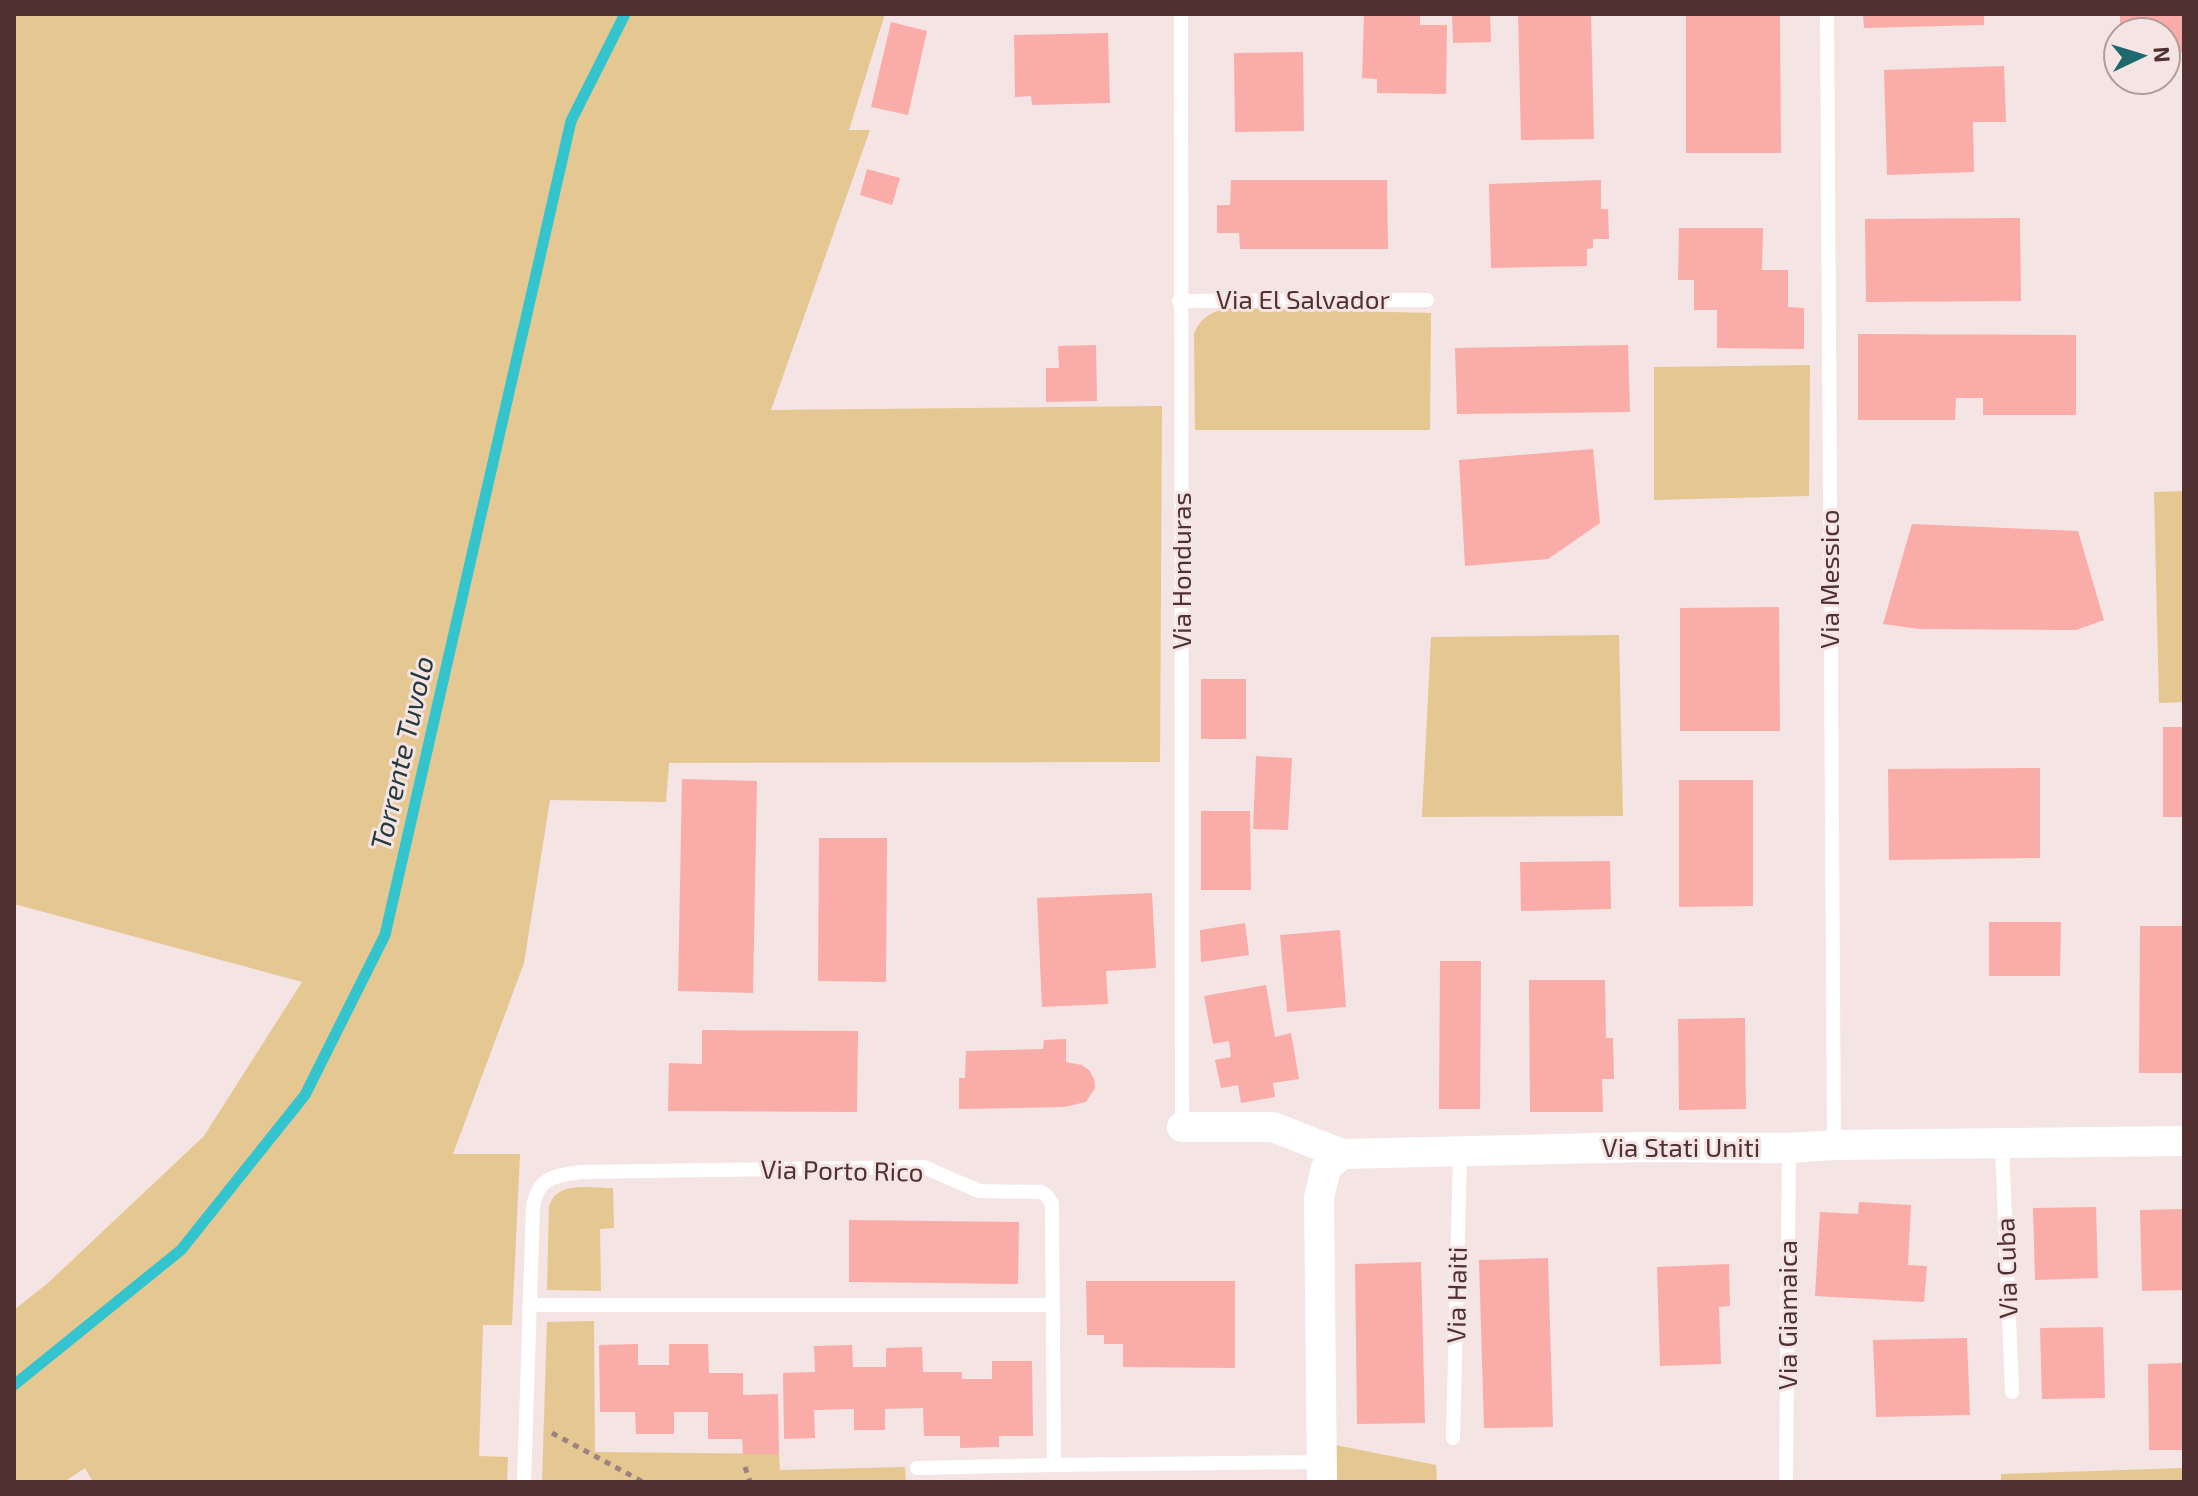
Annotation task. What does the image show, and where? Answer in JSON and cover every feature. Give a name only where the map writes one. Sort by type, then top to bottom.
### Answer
[{"type":"street","name":"Via Stati Uniti","points":[[1182,1127],[1273,1127],[1342,1154],[2184,1141]]},
{"type":"street","points":[[1273,1127],[1304,1163],[1319,1198]]},
{"type":"street","points":[[1322,1472],[1319,1198],[1326,1168],[1342,1154]]},
{"type":"lane","name":"Via Honduras","points":[[1181,14],[1182,1127]]},
{"type":"lane","name":"Via Messico","points":[[1827,14],[1834,1145]]},
{"type":"lane","name":"Via El Salvador","points":[[1179,301],[1427,300]]},
{"type":"lane","name":"Via Cuba","points":[[2002,1144],[2012,1392]]},
{"type":"lane","name":"Via Giamaica","points":[[1786,1482],[1789,1148]]},
{"type":"lane","name":"Via Haiti","points":[[1453,1438],[1460,1152]]},
{"type":"lane","name":"Via Porto Rico","points":[[524,1482],[535,1193],[545,1181],[557,1175],[581,1172],[924,1167],[979,1191],[1046,1195],[1052,1204],[1054,1465]]},
{"type":"lane","points":[[529,1305],[1053,1305]]},
{"type":"lane","points":[[917,1468],[1054,1465],[1322,1472]]},
{"type":"path","points":[[544,1429],[643,1482]]},
{"type":"shaded area","points":[[14,14],[885,14],[849,130],[870,130],[771,410],[1162,406],[1160,762],[669,763],[666,802],[550,800],[524,963],[453,1154],[520,1154],[512,1325],[483,1325],[479,1456],[508,1457],[507,1482],[93,1482],[85,1468],[64,1482],[14,1482],[14,1310],[48,1283],[204,1136],[302,982],[14,904]]},
{"type":"shaded area","points":[[1226,308],[1431,313],[1430,430],[1195,430],[1194,334],[1206,317]]},
{"type":"shaded area","points":[[1810,365],[1809,496],[1654,500],[1654,367]]},
{"type":"shaded area","points":[[2184,491],[2184,702],[2159,703],[2154,492]]},
{"type":"shaded area","points":[[1619,635],[1623,816],[1422,817],[1431,637]]},
{"type":"shaded area","points":[[575,1187],[613,1188],[614,1228],[600,1229],[601,1291],[547,1290],[549,1207],[553,1198]]},
{"type":"shaded area","points":[[594,1321],[595,1452],[779,1454],[780,1470],[905,1467],[906,1482],[542,1482],[547,1322]]},
{"type":"shaded area","points":[[1335,1445],[1436,1465],[1437,1482],[1335,1482]]},
{"type":"shaded area","points":[[2184,1468],[2184,1482],[2001,1482],[2001,1474]]},
{"type":"building","points":[[1364,14],[1420,14],[1420,25],[1447,25],[1446,94],[1377,93],[1377,79],[1362,78]]},
{"type":"building","points":[[1452,14],[1490,14],[1491,42],[1453,43]]},
{"type":"building","points":[[1518,14],[1591,14],[1594,139],[1521,140]]},
{"type":"building","points":[[1686,14],[1780,14],[1781,153],[1686,153]]},
{"type":"building","points":[[1863,14],[1984,14],[1984,25],[1864,28]]},
{"type":"building","points":[[2184,14],[2184,52],[2182,16],[2120,16]]},
{"type":"building","points":[[891,22],[927,31],[908,115],[871,107]]},
{"type":"building","points":[[1108,33],[1110,103],[1032,105],[1031,96],[1015,97],[1014,35]]},
{"type":"building","points":[[1303,52],[1304,131],[1235,132],[1234,53]]},
{"type":"building","points":[[2004,66],[2006,122],[1973,122],[1974,172],[1887,175],[1884,70]]},
{"type":"building","points":[[867,169],[900,178],[892,205],[860,195]]},
{"type":"building","points":[[1231,180],[1387,180],[1388,249],[1240,249],[1239,233],[1217,233],[1217,205],[1230,205]]},
{"type":"building","points":[[1601,180],[1601,209],[1608,209],[1609,239],[1593,239],[1593,248],[1587,249],[1587,266],[1491,268],[1489,184]]},
{"type":"building","points":[[2020,218],[2021,301],[1866,302],[1865,219]]},
{"type":"building","points":[[1679,228],[1763,228],[1762,270],[1788,270],[1788,307],[1804,308],[1804,349],[1717,348],[1717,310],[1694,310],[1694,280],[1678,280]]},
{"type":"building","points":[[1858,334],[2076,335],[2076,415],[1983,415],[1983,398],[1956,398],[1955,420],[1858,420]]},
{"type":"building","points":[[1096,345],[1097,401],[1046,402],[1046,368],[1059,368],[1058,346]]},
{"type":"building","points":[[1628,345],[1630,412],[1457,414],[1455,348]]},
{"type":"building","points":[[1593,449],[1600,523],[1548,559],[1465,566],[1459,460]]},
{"type":"building","points":[[1912,524],[2078,531],[2104,620],[2076,630],[1919,629],[1883,624]]},
{"type":"building","points":[[1779,607],[1780,731],[1680,731],[1680,608]]},
{"type":"building","points":[[1201,679],[1246,679],[1246,739],[1201,739]]},
{"type":"building","points":[[2163,727],[2184,727],[2184,817],[2163,817]]},
{"type":"building","points":[[1256,756],[1292,758],[1288,830],[1253,829]]},
{"type":"building","points":[[2040,768],[2040,858],[1889,860],[1888,769]]},
{"type":"building","points":[[682,779],[757,781],[753,993],[678,991]]},
{"type":"building","points":[[1679,780],[1753,780],[1753,906],[1679,907]]},
{"type":"building","points":[[1201,811],[1250,811],[1251,890],[1201,890]]},
{"type":"building","points":[[819,838],[887,838],[886,982],[818,981]]},
{"type":"building","points":[[1610,861],[1611,909],[1521,911],[1520,862]]},
{"type":"building","points":[[1152,893],[1156,968],[1106,971],[1108,1004],[1042,1007],[1037,898]]},
{"type":"building","points":[[1989,922],[2061,922],[2060,976],[1989,976]]},
{"type":"building","points":[[1245,923],[1249,955],[1201,962],[1200,930]]},
{"type":"building","points":[[2140,926],[2184,926],[2184,1073],[2139,1073]]},
{"type":"building","points":[[1340,930],[1346,1007],[1287,1012],[1280,935]]},
{"type":"building","points":[[1440,961],[1481,961],[1480,1109],[1439,1109]]},
{"type":"building","points":[[1529,980],[1605,980],[1606,1038],[1613,1038],[1614,1079],[1602,1079],[1603,1112],[1530,1112]]},
{"type":"building","points":[[1266,985],[1275,1037],[1291,1033],[1299,1079],[1273,1083],[1275,1097],[1241,1103],[1238,1085],[1221,1088],[1215,1060],[1231,1057],[1229,1041],[1213,1044],[1204,996]]},
{"type":"building","points":[[1745,1018],[1746,1109],[1679,1110],[1678,1019]]},
{"type":"building","points":[[702,1030],[858,1031],[857,1112],[668,1111],[669,1063],[702,1064]]},
{"type":"building","points":[[1066,1039],[1066,1062],[1082,1065],[1094,1079],[1095,1088],[1086,1102],[1064,1107],[959,1109],[959,1078],[965,1078],[966,1051],[1043,1049],[1044,1040]]},
{"type":"building","points":[[1859,1202],[1911,1205],[1908,1265],[1927,1266],[1924,1302],[1815,1296],[1820,1212],[1858,1214]]},
{"type":"building","points":[[2096,1207],[2098,1278],[2035,1280],[2033,1208]]},
{"type":"building","points":[[2184,1209],[2184,1290],[2142,1291],[2140,1210]]},
{"type":"building","points":[[849,1220],[1019,1222],[1018,1284],[849,1282]]},
{"type":"building","points":[[1548,1258],[1553,1427],[1484,1428],[1479,1260]]},
{"type":"building","points":[[1421,1262],[1425,1423],[1357,1424],[1355,1264]]},
{"type":"building","points":[[1729,1264],[1730,1306],[1719,1307],[1721,1364],[1660,1366],[1657,1267]]},
{"type":"building","points":[[1086,1281],[1235,1281],[1235,1368],[1123,1367],[1123,1344],[1104,1344],[1104,1335],[1087,1335]]},
{"type":"building","points":[[2103,1327],[2105,1398],[2042,1399],[2040,1328]]},
{"type":"building","points":[[1967,1338],[1970,1415],[1876,1417],[1873,1340]]},
{"type":"building","points":[[638,1344],[638,1365],[669,1365],[669,1344],[708,1344],[709,1373],[743,1373],[743,1395],[778,1394],[779,1454],[743,1454],[742,1439],[708,1439],[708,1412],[674,1412],[674,1434],[636,1434],[635,1412],[600,1412],[599,1345]]},
{"type":"building","points":[[852,1345],[853,1367],[886,1367],[886,1348],[922,1347],[923,1372],[962,1372],[962,1379],[992,1379],[992,1361],[1032,1361],[1033,1436],[999,1436],[999,1447],[960,1448],[960,1436],[924,1436],[923,1408],[885,1409],[885,1430],[854,1430],[854,1409],[814,1410],[815,1438],[784,1439],[783,1373],[815,1372],[814,1346]]},
{"type":"building","points":[[2184,1363],[2184,1450],[2149,1450],[2148,1364]]},
{"type":"waterway","name":"Torrente Tuvolo","points":[[14,1385],[181,1250],[305,1095],[385,935],[571,121],[625,14]]}]
